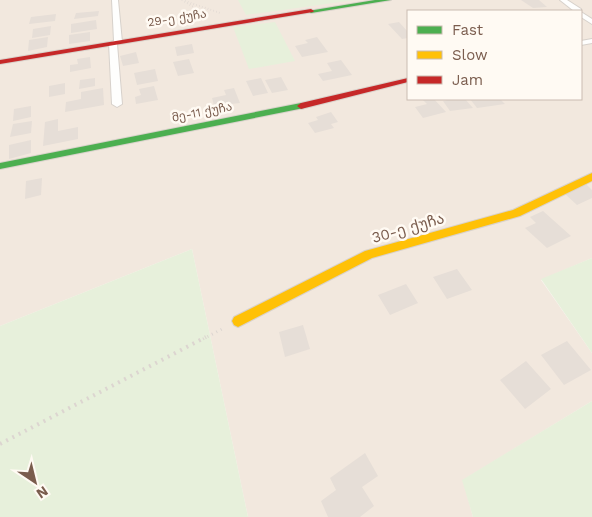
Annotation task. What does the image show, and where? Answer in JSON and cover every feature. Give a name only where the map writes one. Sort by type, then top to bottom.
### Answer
[{"type":"street","points":[[115,0],[117,104]]},
{"type":"street","name":"29-ე ქუჩა","points":[[0,62],[203,28],[388,0]]},
{"type":"street","points":[[563,0],[577,10]]},
{"type":"street","name":"მე-11 ქუჩა","points":[[0,166],[329,100],[407,80]]},
{"type":"street","name":"30-ე ქუჩა","points":[[238,321],[369,254],[516,213],[592,177]]},
{"type":"path","points":[[184,0],[244,22]]},
{"type":"path","points":[[184,0],[199,10],[203,28]]},
{"type":"path","points":[[0,444],[238,321]]},
{"type":"shaded area","points":[[0,0],[592,0],[592,258],[541,280],[592,353],[592,401],[463,480],[473,517],[248,517],[192,249],[0,326]]},
{"type":"green space","points":[[238,0],[355,0],[246,15]]},
{"type":"green space","points":[[275,22],[295,61],[249,69],[233,27]]},
{"type":"green space","points":[[192,249],[248,517],[0,517],[0,326]]},
{"type":"green space","points":[[592,258],[592,353],[541,279]]},
{"type":"green space","points":[[592,401],[592,517],[473,517],[462,480]]},
{"type":"building","points":[[521,0],[539,0],[547,7],[533,8]]},
{"type":"building","points":[[99,11],[98,16],[74,19],[76,13]]},
{"type":"building","points":[[56,14],[55,21],[29,24],[31,17]]},
{"type":"building","points":[[96,20],[97,29],[71,33],[71,24]]},
{"type":"building","points":[[399,22],[407,31],[407,38],[402,39],[388,24]]},
{"type":"building","points":[[51,26],[50,35],[32,38],[33,29]]},
{"type":"building","points":[[90,32],[90,41],[69,44],[69,35]]},
{"type":"building","points":[[48,37],[47,47],[28,51],[29,40]]},
{"type":"building","points":[[317,37],[328,52],[302,57],[295,46],[308,43],[305,40]]},
{"type":"building","points":[[192,44],[194,53],[177,56],[175,47]]},
{"type":"building","points":[[136,52],[139,63],[123,66],[120,56]]},
{"type":"building","points":[[90,57],[91,68],[70,72],[70,65],[78,64],[77,59]]},
{"type":"building","points":[[189,59],[194,73],[178,76],[173,62]]},
{"type":"building","points":[[341,60],[352,75],[323,81],[318,74],[332,71],[327,63]]},
{"type":"building","points":[[155,69],[158,81],[137,85],[134,73]]},
{"type":"building","points":[[281,77],[288,90],[272,93],[265,80]]},
{"type":"building","points":[[95,78],[95,86],[79,89],[80,80]]},
{"type":"building","points":[[261,78],[268,93],[253,96],[246,81]]},
{"type":"building","points":[[65,83],[65,94],[49,97],[49,86]]},
{"type":"building","points":[[154,86],[158,100],[136,104],[135,97],[141,95],[139,89]]},
{"type":"building","points":[[103,88],[104,105],[65,112],[66,102],[81,99],[81,92]]},
{"type":"building","points":[[234,88],[240,103],[214,106],[212,98],[226,95],[224,90]]},
{"type":"building","points":[[423,100],[435,100],[446,112],[423,118],[415,107],[427,104]]},
{"type":"building","points":[[466,100],[473,108],[450,111],[443,101]]},
{"type":"building","points":[[471,100],[501,100],[505,104],[477,108]]},
{"type":"building","points":[[31,106],[31,117],[13,121],[14,109]]},
{"type":"building","points":[[331,112],[338,122],[331,124],[334,128],[315,133],[308,123],[318,120],[316,117]]},
{"type":"building","points":[[58,119],[58,131],[78,127],[78,139],[43,146],[45,122]]},
{"type":"building","points":[[32,121],[31,133],[10,137],[13,124]]},
{"type":"building","points":[[31,140],[31,153],[9,159],[9,145]]},
{"type":"building","points":[[42,178],[41,195],[25,199],[26,181]]},
{"type":"building","points":[[586,184],[592,190],[592,198],[577,205],[564,193]]},
{"type":"building","points":[[543,211],[571,236],[547,248],[525,228],[536,223],[530,217]]},
{"type":"building","points":[[457,269],[472,290],[447,299],[433,277]]},
{"type":"building","points":[[406,284],[418,303],[390,315],[378,295]]},
{"type":"building","points":[[303,325],[310,349],[285,357],[279,332]]},
{"type":"building","points":[[567,341],[591,370],[564,385],[541,355]]},
{"type":"building","points":[[526,361],[551,389],[525,409],[500,380]]},
{"type":"building","points":[[365,453],[378,476],[362,487],[374,506],[360,517],[328,517],[321,501],[336,490],[330,478]]},
{"type":"traffic: fast","points":[[311,11],[388,0]]},
{"type":"traffic: fast","points":[[0,166],[301,106]]},
{"type":"traffic: slow","points":[[238,321],[369,254],[516,213],[592,177]]},
{"type":"traffic: jam","points":[[0,62],[311,11]]},
{"type":"traffic: jam","points":[[301,106],[407,80]]}]
